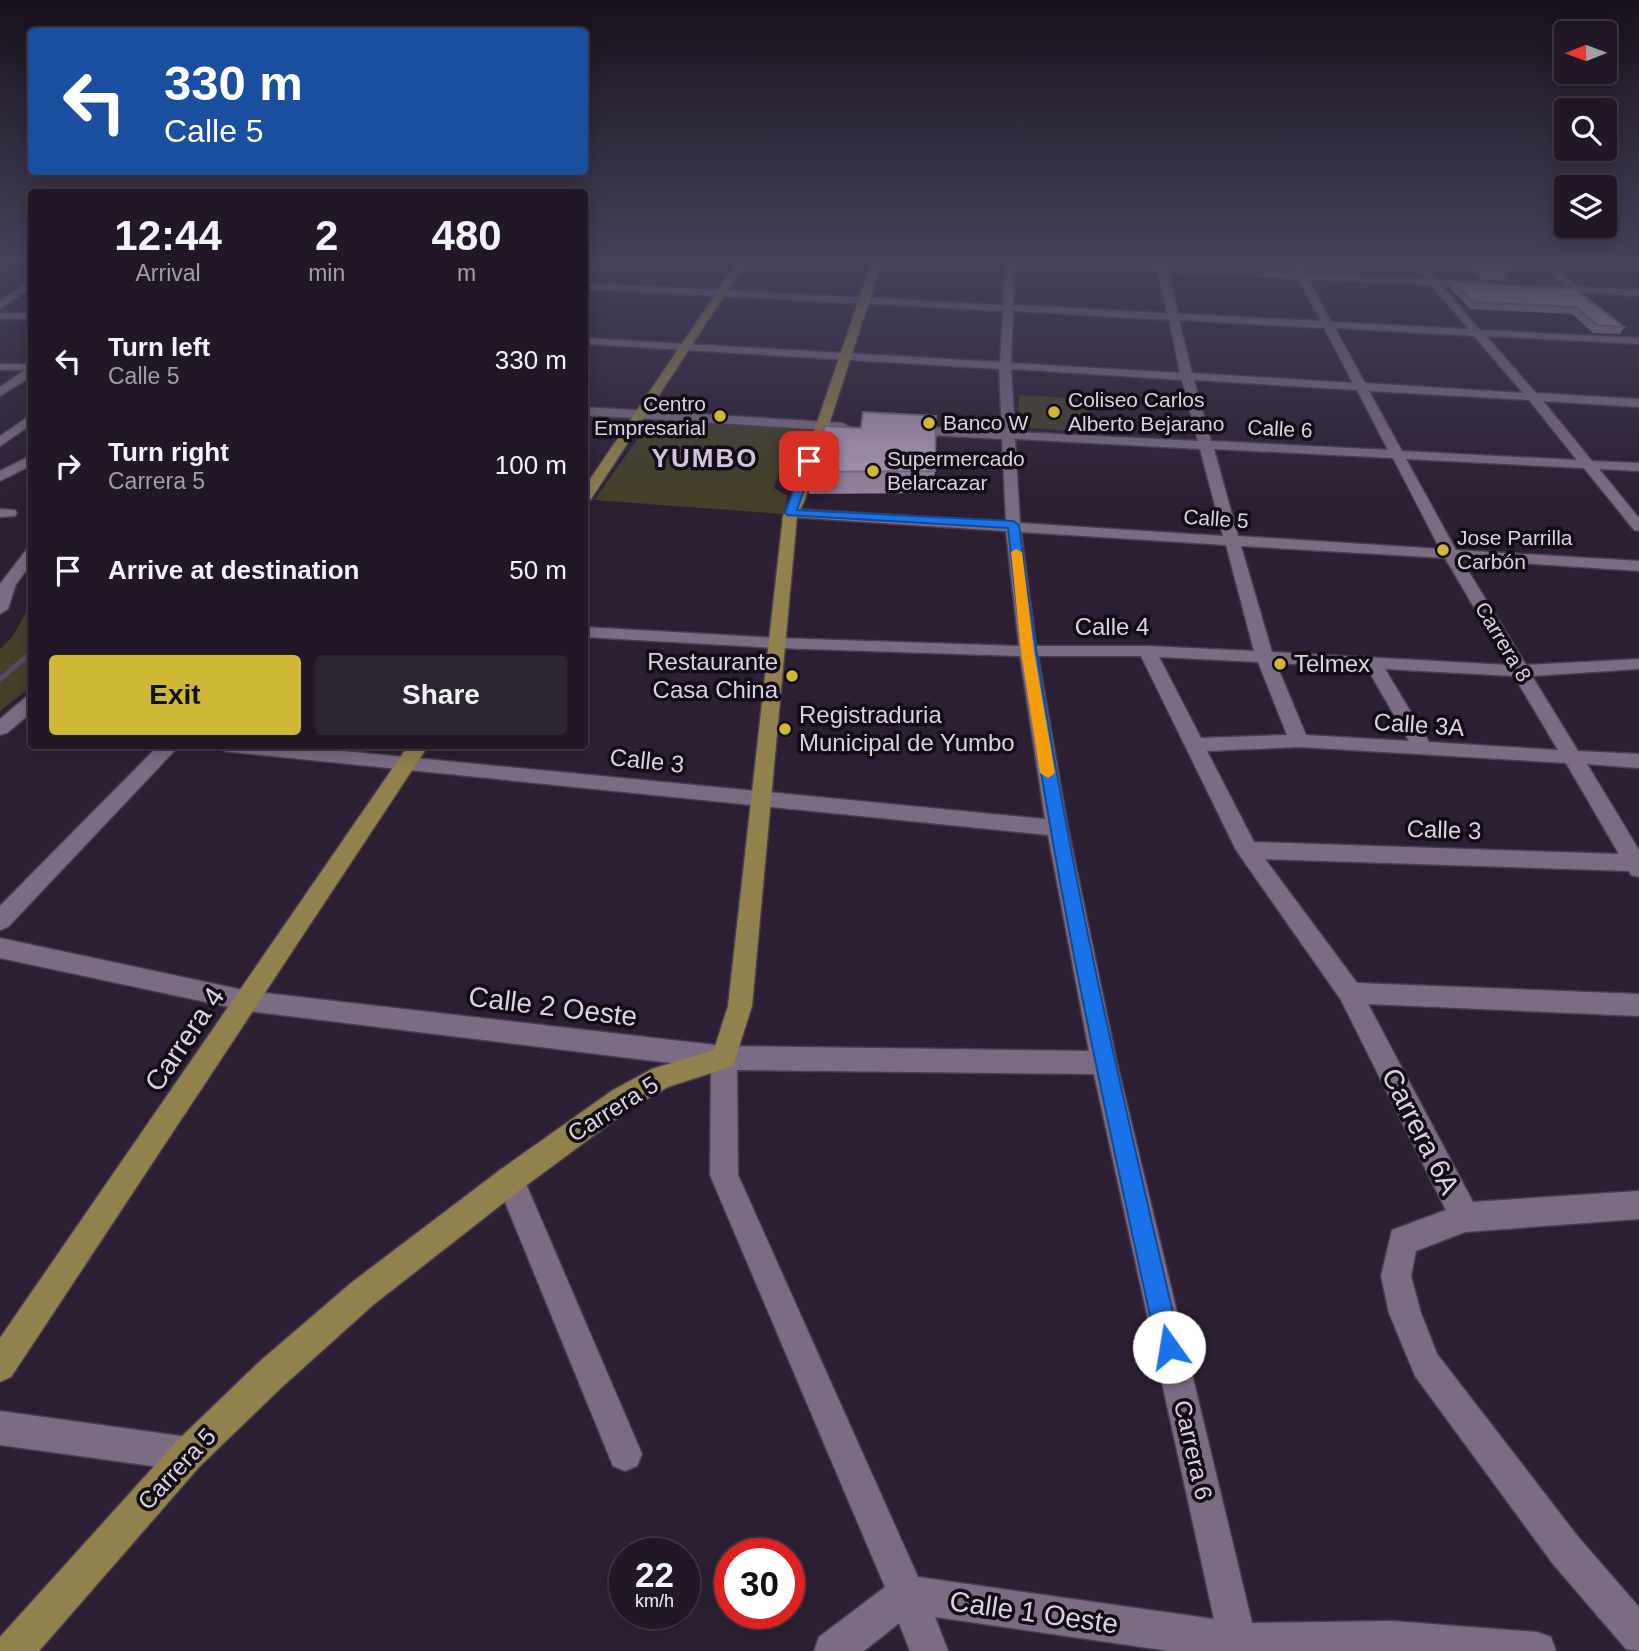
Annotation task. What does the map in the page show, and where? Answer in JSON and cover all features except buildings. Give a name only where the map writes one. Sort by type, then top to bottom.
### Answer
[{"type":"main road","points":[[588,493],[689,341]]},
{"type":"main road","points":[[724,1058],[740,1006],[791,513],[798,499],[849,341]]},
{"type":"main road","name":"Carrera 4","points":[[0,1366],[412,754]]},
{"type":"main road","name":"Carrera 5","points":[[14,1651],[188,1454],[270,1375],[362,1294],[576,1130],[651,1082],[724,1058]]},
{"type":"street","points":[[588,341],[1639,403]]},
{"type":"street","name":"Carrera 6","points":[[1005,341],[1004,366],[1013,525],[1028,651],[1057,828],[1104,1063],[1238,1642]]},
{"type":"street","points":[[1179,341],[1264,656],[1299,741]]},
{"type":"street","name":"Carrera 8","points":[[1336,341],[1451,555],[1638,865]]},
{"type":"street","points":[[1484,341],[1639,527]]},
{"type":"street","points":[[0,367],[28,369]]},
{"type":"street","points":[[0,392],[28,372]]},
{"type":"street","points":[[588,411],[859,428]]},
{"type":"street","points":[[0,442],[28,421]]},
{"type":"street","name":"Calle 6","points":[[897,430],[1639,467]]},
{"type":"street","points":[[1,477],[28,461]]},
{"type":"street","name":"Calle 5","points":[[791,513],[1639,566]]},
{"type":"street","points":[[0,609],[4,586],[28,557]]},
{"type":"street","name":"Calle 4","points":[[588,632],[777,643],[1028,651],[1147,651],[1521,671],[1639,664]]},
{"type":"street","name":"Carrera 6A","points":[[1147,651],[1247,850],[1350,993],[1465,1217],[1403,1241],[1396,1276],[1405,1313],[1426,1365],[1566,1551],[1639,1636]]},
{"type":"street","points":[[1373,663],[1423,749]]},
{"type":"street","points":[[11,721],[28,706]]},
{"type":"street","name":"Calle 3A","points":[[1195,745],[1299,741],[1639,761]]},
{"type":"street","points":[[0,921],[166,749]]},
{"type":"street","name":"Calle 3","points":[[299,749],[412,754],[761,798],[1057,828]]},
{"type":"street","name":"Calle 3","points":[[1247,850],[1638,865]]},
{"type":"street","name":"Calle 2 Oeste","points":[[0,948],[248,1001],[724,1058],[1104,1063]]},
{"type":"street","points":[[1350,993],[1639,1004]]},
{"type":"street","name":"Calle 1 Oeste","points":[[724,1058],[724,1175],[907,1594],[929,1651]]},
{"type":"street","points":[[510,1180],[625,1454]]},
{"type":"street","points":[[1465,1217],[1639,1205]]},
{"type":"street","points":[[0,1429],[188,1454]]},
{"type":"street","points":[[833,1651],[907,1594]]},
{"type":"street","name":"Calle 1 Oeste","points":[[907,1594],[1238,1642],[1392,1640],[1537,1651]]},
{"type":"shaded area","name":"Coliseo Carlos Alberto Bejarano","points":[[1019,395],[1088,399],[1093,432],[1027,428],[1019,424]]},
{"type":"shaded area","points":[[652,419],[808,429],[806,436],[789,441],[774,488],[788,496],[783,514],[594,500]]},
{"type":"shaded area","points":[[28,608],[28,689],[0,711],[0,649],[13,636]]},
{"type":"waterway","points":[[0,679],[28,655]]},
{"type":"slow traffic","points":[[1016,552],[1028,651],[1048,773]]},
{"type":"place","name":"Coliseo Carlos Alberto Bejarano","points":[[1054,412]]},
{"type":"place","name":"Centro Empresarial","points":[[720,416]]},
{"type":"place","name":"Banco W","points":[[929,423]]},
{"type":"place","name":"Supermercado Belarcazar","points":[[873,471]]},
{"type":"place","name":"Jose Parrilla Carbón","points":[[1443,550]]},
{"type":"place","name":"Telmex","points":[[1280,664]]},
{"type":"place","name":"Restaurante Casa China","points":[[792,676]]},
{"type":"place","name":"Registraduria Municipal de Yumbo","points":[[785,729]]},
{"type":"district","name":"YUMBO","points":[[705,458]]},
{"type":"route","points":[[809,461],[791,513],[1013,525],[1028,651],[1057,828],[1104,1063],[1169,1347]]}]
